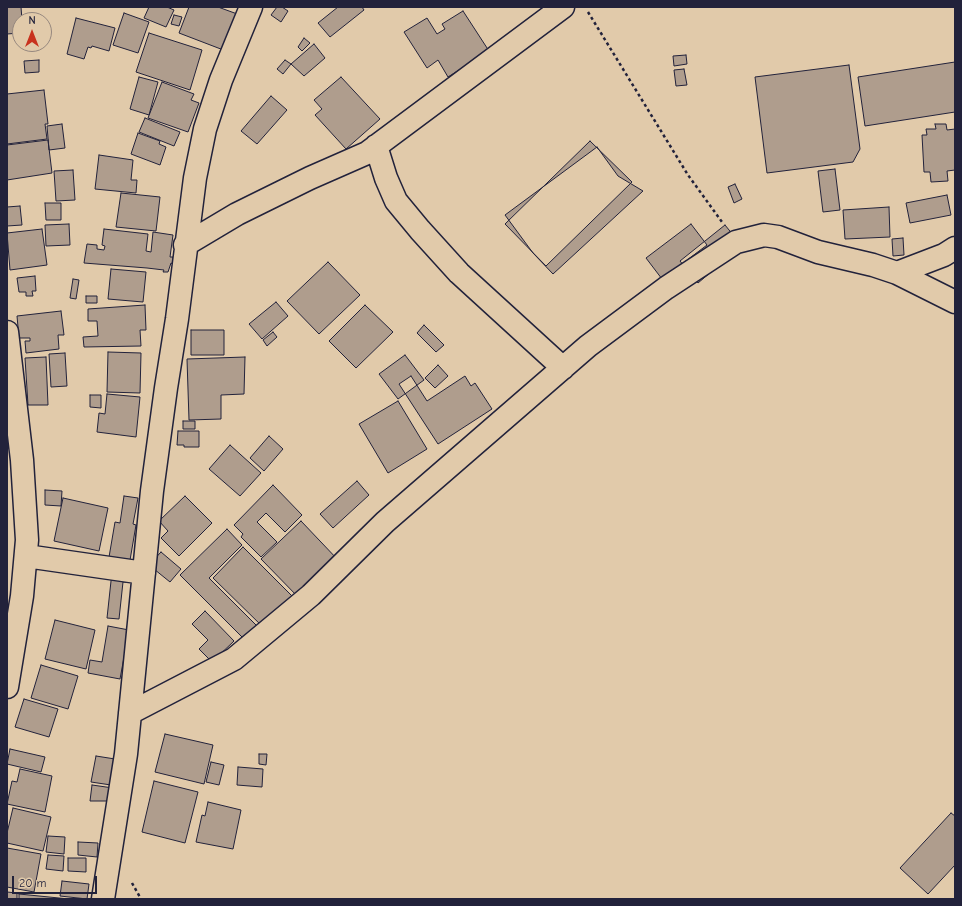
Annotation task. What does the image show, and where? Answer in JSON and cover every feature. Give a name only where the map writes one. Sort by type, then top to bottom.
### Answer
[{"type":"street","points":[[103,899],[126,754],[152,491],[177,319],[185,246],[195,178],[205,129],[221,80],[251,7]]},
{"type":"street","points":[[185,246],[237,214],[310,178],[367,154],[563,7]]},
{"type":"street","points":[[376,146],[386,178],[396,201],[420,230],[459,273],[563,368]]},
{"type":"street","points":[[130,713],[234,659],[311,595],[385,522],[588,346],[666,288],[736,242],[764,235],[778,236],[818,252],[873,265],[897,273],[955,302]]},
{"type":"street","points":[[897,273],[944,255],[955,248]]},
{"type":"street","points":[[7,332],[22,460],[27,540],[22,596],[7,687]]},
{"type":"street","points":[[26,556],[144,573]]},
{"type":"path","points":[[586,7],[684,168],[736,242]]},
{"type":"building","points":[[7,7],[21,7],[21,12],[12,12],[12,34],[7,34]]},
{"type":"building","points":[[149,7],[167,7],[174,10],[166,27],[144,18]]},
{"type":"building","points":[[189,7],[218,7],[240,15],[226,51],[179,33]]},
{"type":"building","points":[[277,7],[282,7],[288,11],[281,22],[271,15]]},
{"type":"building","points":[[338,7],[362,7],[364,10],[330,37],[318,23]]},
{"type":"building","points":[[463,11],[489,51],[448,77],[438,60],[427,68],[404,32],[427,18],[437,34],[445,29],[442,24]]},
{"type":"building","points":[[124,13],[149,22],[138,53],[113,45]]},
{"type":"building","points":[[174,15],[182,17],[179,26],[171,24]]},
{"type":"building","points":[[76,18],[115,28],[109,51],[92,46],[91,48],[88,47],[84,59],[67,54]]},
{"type":"building","points":[[149,33],[202,50],[190,90],[136,72]]},
{"type":"building","points":[[304,38],[310,43],[302,51],[298,47]]},
{"type":"building","points":[[314,44],[325,58],[304,76],[291,64]]},
{"type":"building","points":[[686,55],[687,64],[674,66],[673,56]]},
{"type":"building","points":[[39,60],[39,72],[25,73],[24,61]]},
{"type":"building","points":[[285,60],[291,64],[283,74],[277,69]]},
{"type":"building","points":[[955,62],[955,112],[865,126],[858,77]]},
{"type":"building","points":[[849,65],[860,149],[853,162],[767,173],[755,77]]},
{"type":"building","points":[[684,69],[687,85],[676,86],[674,70]]},
{"type":"building","points":[[139,77],[158,82],[149,115],[130,109]]},
{"type":"building","points":[[341,77],[380,119],[346,149],[315,115],[322,109],[314,100]]},
{"type":"building","points":[[162,82],[194,94],[191,100],[199,103],[188,132],[148,118]]},
{"type":"building","points":[[44,90],[48,124],[45,124],[47,139],[7,144],[7,94]]},
{"type":"building","points":[[271,96],[287,110],[257,144],[241,131]]},
{"type":"building","points":[[145,118],[180,132],[174,146],[139,132]]},
{"type":"building","points":[[62,124],[65,148],[49,150],[47,126]]},
{"type":"building","points":[[935,124],[946,124],[947,130],[955,129],[955,170],[947,171],[948,181],[931,182],[930,172],[924,172],[922,135],[927,135],[926,129],[936,129]]},
{"type":"building","points":[[138,133],[160,141],[159,144],[166,147],[160,165],[131,154]]},
{"type":"building","points":[[48,140],[52,173],[7,180],[7,145]]},
{"type":"building","points":[[590,141],[632,182],[546,266],[505,224]]},
{"type":"building","points":[[597,147],[618,176],[643,191],[553,274],[533,253],[505,215]]},
{"type":"building","points":[[99,155],[133,160],[131,180],[137,180],[136,193],[95,189]]},
{"type":"building","points":[[835,169],[840,210],[823,212],[818,171]]},
{"type":"building","points":[[73,170],[75,200],[56,201],[54,171]]},
{"type":"building","points":[[735,184],[742,199],[734,203],[728,187]]},
{"type":"building","points":[[121,193],[160,197],[156,231],[116,227]]},
{"type":"building","points":[[947,195],[951,215],[910,223],[906,203]]},
{"type":"building","points":[[45,203],[61,203],[61,220],[46,220]]},
{"type":"building","points":[[20,206],[22,225],[7,226],[7,207]]},
{"type":"building","points":[[889,207],[890,237],[845,239],[843,210]]},
{"type":"building","points":[[69,224],[70,245],[46,246],[45,225]]},
{"type":"building","points":[[691,224],[707,245],[662,279],[646,258]]},
{"type":"building","points":[[725,225],[742,246],[698,283],[680,261]]},
{"type":"building","points":[[42,229],[47,265],[10,270],[7,233]]},
{"type":"building","points":[[104,229],[148,234],[146,251],[151,252],[153,232],[173,235],[170,257],[173,257],[173,264],[171,263],[168,272],[163,272],[164,270],[84,263],[87,244],[97,245],[97,249],[104,250],[105,246],[102,245]]},
{"type":"building","points":[[903,238],[904,255],[893,256],[892,239]]},
{"type":"building","points":[[328,262],[360,295],[319,334],[287,301]]},
{"type":"building","points":[[111,269],[146,272],[143,302],[108,299]]},
{"type":"building","points":[[35,276],[36,291],[32,291],[33,296],[26,296],[26,292],[19,292],[17,278]]},
{"type":"building","points":[[73,279],[79,280],[76,299],[70,298]]},
{"type":"building","points":[[86,296],[97,296],[97,303],[86,303]]},
{"type":"building","points":[[276,302],[288,316],[262,339],[249,324]]},
{"type":"building","points":[[145,305],[146,330],[140,330],[141,346],[84,347],[83,337],[98,336],[97,321],[88,321],[88,309]]},
{"type":"building","points":[[365,305],[393,332],[356,368],[329,341]]},
{"type":"building","points":[[61,311],[64,335],[58,335],[59,349],[26,353],[25,341],[30,341],[30,338],[19,338],[17,316]]},
{"type":"building","points":[[424,325],[444,345],[436,352],[417,333]]},
{"type":"building","points":[[191,330],[224,330],[224,355],[191,355]]},
{"type":"building","points":[[273,332],[277,337],[267,346],[263,340]]},
{"type":"building","points":[[108,352],[141,353],[140,393],[107,392]]},
{"type":"building","points":[[65,353],[67,386],[51,387],[49,354]]},
{"type":"building","points":[[405,355],[424,380],[398,399],[379,374]]},
{"type":"building","points":[[46,357],[48,405],[28,405],[25,358]]},
{"type":"building","points":[[245,357],[244,394],[221,395],[221,419],[189,420],[187,359]]},
{"type":"building","points":[[438,365],[448,376],[435,388],[425,378]]},
{"type":"building","points":[[411,376],[427,401],[465,376],[471,386],[475,383],[492,409],[438,444],[399,384]]},
{"type":"building","points":[[107,394],[140,397],[136,437],[97,432],[99,413],[105,414]]},
{"type":"building","points":[[90,395],[101,395],[101,408],[90,407]]},
{"type":"building","points":[[398,401],[427,449],[388,473],[359,424]]},
{"type":"building","points":[[183,421],[195,421],[195,429],[183,429]]},
{"type":"building","points":[[178,431],[199,431],[199,447],[184,447],[184,445],[177,445]]},
{"type":"building","points":[[269,436],[283,449],[264,471],[250,458]]},
{"type":"building","points":[[230,445],[261,473],[240,496],[209,469]]},
{"type":"building","points":[[357,481],[369,495],[333,528],[320,514]]},
{"type":"building","points":[[273,485],[302,515],[285,532],[266,513],[257,522],[277,542],[261,557],[241,537],[243,534],[234,525]]},
{"type":"building","points":[[45,490],[62,491],[61,506],[45,505]]},
{"type":"building","points":[[124,496],[138,498],[133,524],[136,525],[129,566],[108,563],[115,522],[120,523]]},
{"type":"building","points":[[185,496],[212,523],[179,556],[161,538],[168,531],[159,521]]},
{"type":"building","points":[[63,498],[108,508],[99,551],[54,541]]},
{"type":"building","points":[[301,521],[339,561],[300,599],[261,559]]},
{"type":"building","points":[[227,529],[242,545],[209,578],[262,631],[249,644],[180,575]]},
{"type":"building","points":[[243,547],[295,599],[265,629],[213,578]]},
{"type":"building","points":[[161,552],[181,569],[170,582],[149,565]]},
{"type":"building","points":[[112,572],[126,582],[123,582],[119,619],[107,618]]},
{"type":"building","points":[[205,611],[234,641],[212,662],[199,649],[208,640],[192,624]]},
{"type":"building","points":[[55,620],[95,630],[86,669],[45,659]]},
{"type":"building","points":[[108,626],[129,630],[120,679],[88,673],[90,660],[102,662]]},
{"type":"building","points":[[41,665],[78,676],[68,709],[31,698]]},
{"type":"building","points":[[24,699],[58,709],[49,737],[15,727]]},
{"type":"building","points":[[165,734],[213,745],[204,784],[155,772]]},
{"type":"building","points":[[10,749],[45,757],[41,772],[7,764]]},
{"type":"building","points":[[259,754],[267,754],[266,765],[259,764]]},
{"type":"building","points":[[96,756],[115,759],[111,785],[91,782]]},
{"type":"building","points":[[211,762],[224,765],[219,785],[206,782]]},
{"type":"building","points":[[238,767],[263,769],[262,787],[237,785]]},
{"type":"building","points":[[20,769],[52,776],[45,812],[7,804],[12,781],[17,782]]},
{"type":"building","points":[[154,781],[198,792],[185,843],[142,832]]},
{"type":"building","points":[[92,785],[113,788],[111,801],[90,801]]},
{"type":"building","points":[[208,802],[241,810],[233,849],[196,842],[202,815],[205,816]]},
{"type":"building","points":[[13,808],[51,817],[43,851],[7,843],[7,833]]},
{"type":"building","points":[[951,813],[955,816],[955,865],[928,894],[900,868]]},
{"type":"building","points":[[48,836],[65,837],[64,854],[46,852]]},
{"type":"building","points":[[78,842],[98,843],[97,857],[78,855]]},
{"type":"building","points":[[7,848],[41,854],[34,892],[7,887]]},
{"type":"building","points":[[48,855],[64,856],[63,871],[46,869]]},
{"type":"building","points":[[68,858],[86,858],[86,872],[68,871]]},
{"type":"building","points":[[62,881],[89,884],[87,899],[60,896]]},
{"type":"building","points":[[7,892],[17,893],[17,899],[7,899]]},
{"type":"building","points":[[19,894],[69,899],[19,899]]}]
